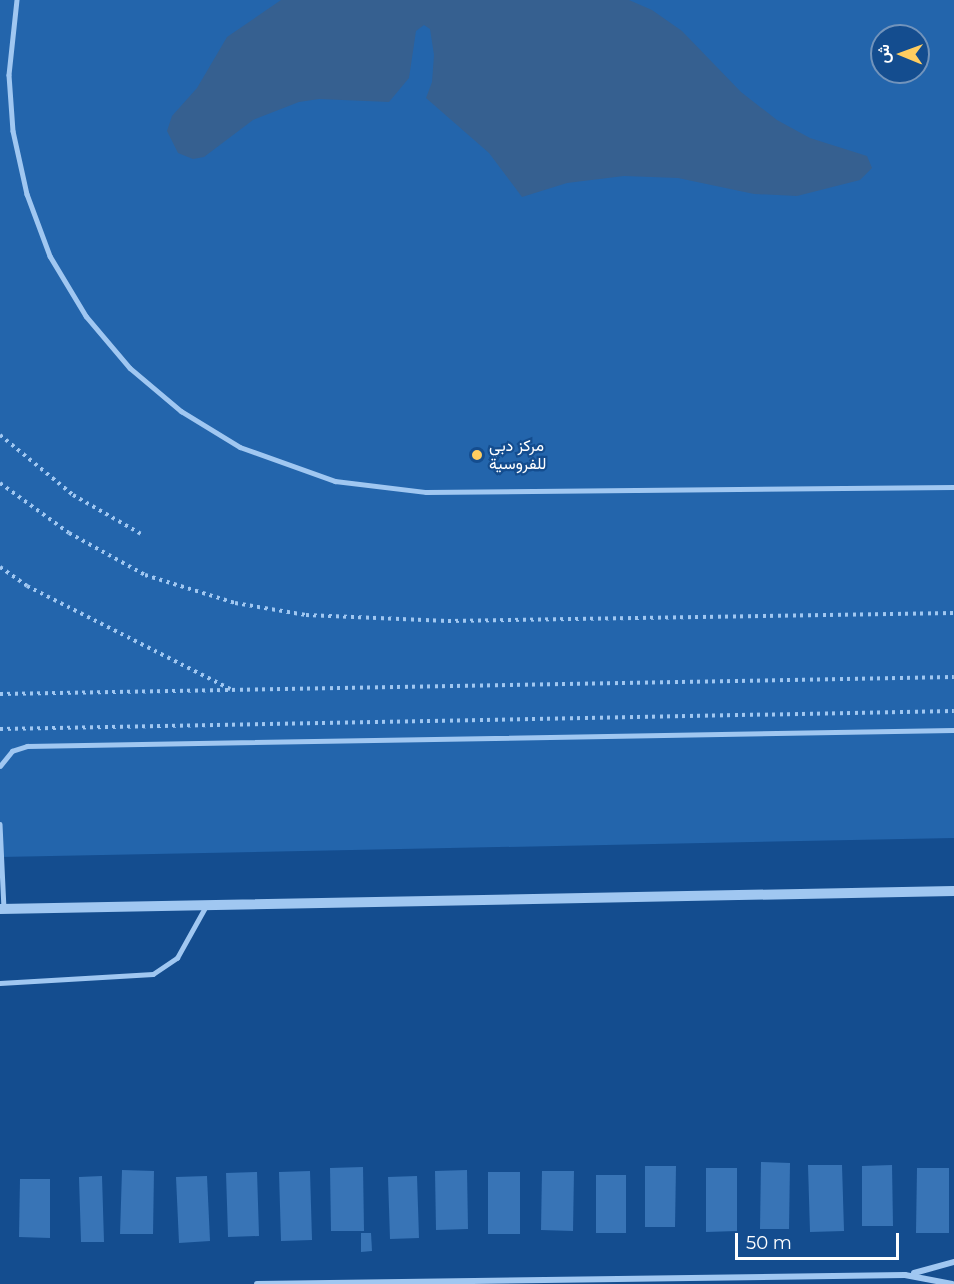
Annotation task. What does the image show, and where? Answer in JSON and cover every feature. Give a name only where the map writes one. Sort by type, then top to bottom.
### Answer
[{"type":"street","points":[[2,909],[954,891]]},
{"type":"street","points":[[907,1275],[954,1262]]},
{"type":"street","points":[[257,1284],[716,1281],[907,1275],[952,1284]]},
{"type":"lane","points":[[17,0],[9,65],[13,131],[27,194],[50,256],[86,316],[130,368],[181,411],[240,447],[335,481],[426,492],[954,488]]},
{"type":"lane","points":[[0,766],[12,751],[27,746],[954,730]]},
{"type":"lane","points":[[0,824],[2,909]]},
{"type":"lane","points":[[0,983],[153,974],[177,958],[207,904]]},
{"type":"path","points":[[0,435],[73,495],[141,534]]},
{"type":"path","points":[[0,483],[69,533],[145,575],[235,603],[294,613],[448,621],[954,613]]},
{"type":"path","points":[[0,567],[27,586],[232,690]]},
{"type":"path","points":[[0,694],[954,677]]},
{"type":"path","points":[[0,729],[954,711]]},
{"type":"shaded area","name":"مركز دبي للفروسية","points":[[0,0],[954,0],[954,838],[0,857]]},
{"type":"shaded area","points":[[281,0],[629,0],[652,10],[682,31],[741,92],[777,120],[810,138],[867,156],[872,168],[860,180],[797,196],[754,194],[678,178],[624,176],[567,183],[522,197],[489,153],[426,98],[432,82],[434,55],[430,29],[424,25],[416,31],[409,78],[389,102],[319,99],[299,102],[253,120],[204,157],[193,159],[178,153],[167,131],[172,116],[197,88],[227,37]]},
{"type":"building","points":[[761,1162],[790,1163],[789,1229],[760,1229]]},
{"type":"building","points":[[808,1165],[842,1165],[844,1231],[810,1232]]},
{"type":"building","points":[[892,1165],[893,1226],[862,1226],[862,1166]]},
{"type":"building","points":[[645,1166],[676,1166],[675,1227],[645,1227]]},
{"type":"building","points":[[363,1167],[364,1231],[331,1231],[330,1168]]},
{"type":"building","points":[[706,1168],[737,1168],[737,1231],[706,1232]]},
{"type":"building","points":[[917,1168],[949,1168],[949,1233],[916,1233]]},
{"type":"building","points":[[122,1170],[154,1171],[153,1234],[120,1234]]},
{"type":"building","points":[[467,1170],[468,1229],[436,1230],[435,1171]]},
{"type":"building","points":[[310,1171],[312,1240],[281,1241],[279,1172]]},
{"type":"building","points":[[542,1171],[574,1171],[573,1231],[541,1230]]},
{"type":"building","points":[[257,1172],[259,1236],[228,1237],[226,1173]]},
{"type":"building","points":[[488,1172],[520,1172],[520,1234],[488,1234]]},
{"type":"building","points":[[596,1175],[626,1175],[626,1233],[596,1233]]},
{"type":"building","points":[[102,1176],[104,1242],[81,1242],[79,1177]]},
{"type":"building","points":[[207,1176],[210,1241],[179,1243],[176,1177]]},
{"type":"building","points":[[417,1176],[419,1238],[390,1239],[388,1177]]},
{"type":"building","points":[[20,1179],[50,1179],[50,1238],[19,1237]]},
{"type":"building","points":[[361,1233],[371,1233],[372,1251],[361,1252]]},
{"type":"place","name":"مركز دبي للفروسية","points":[[477,455]]}]
